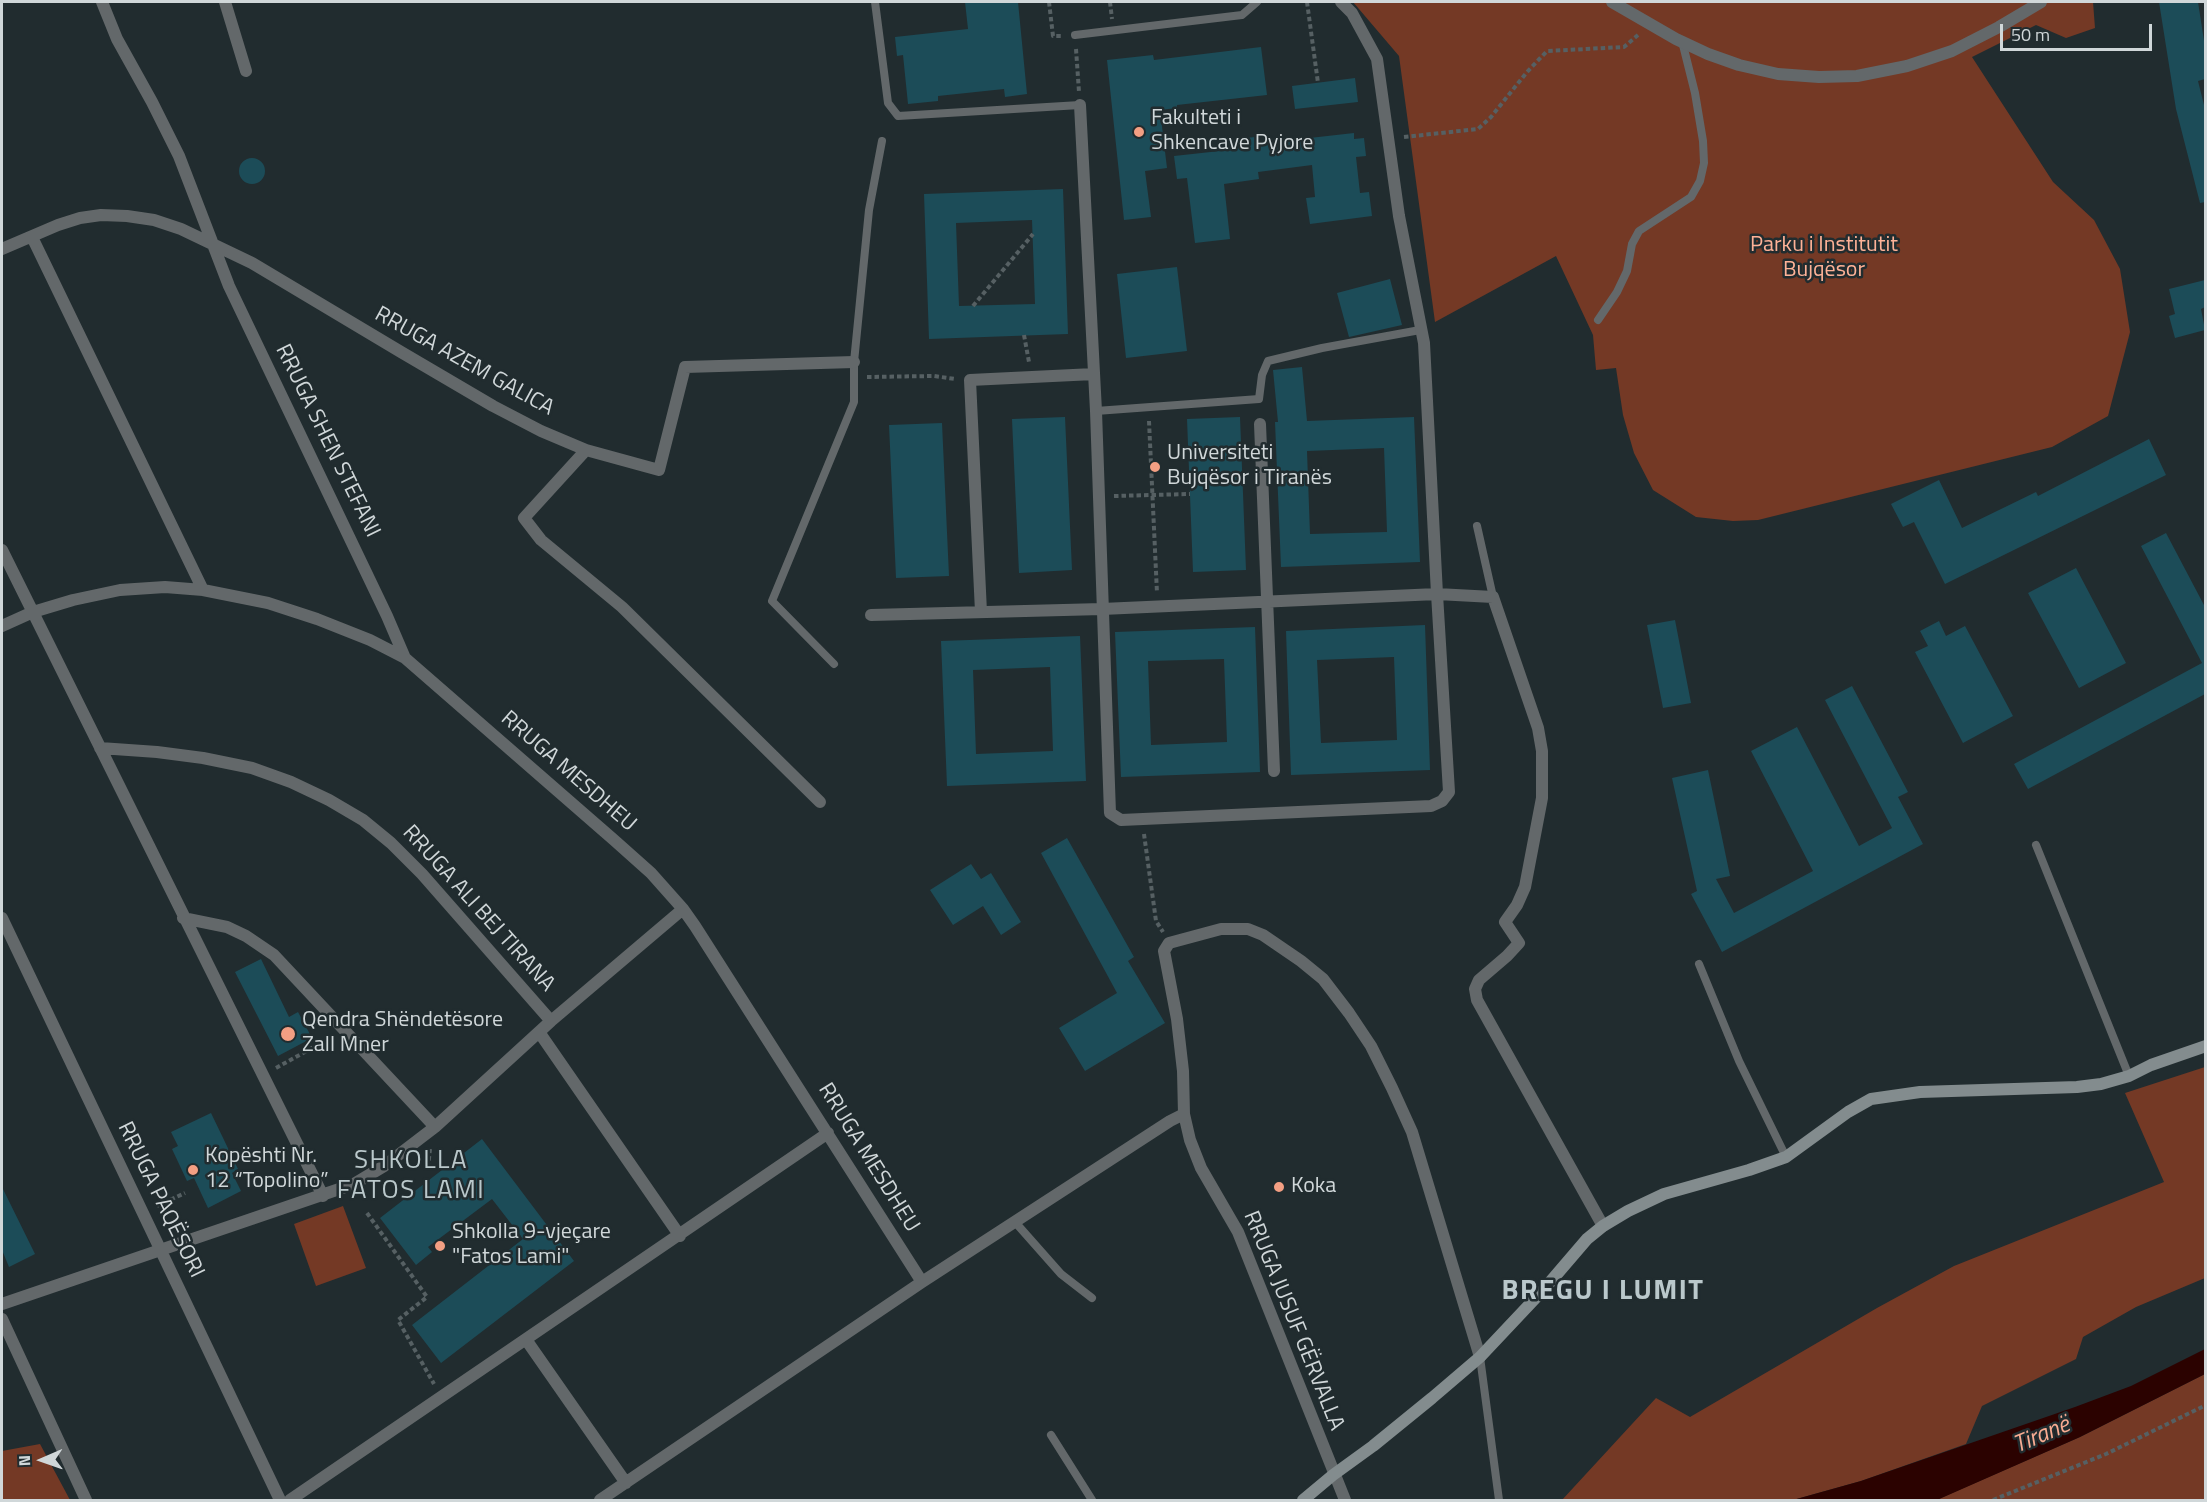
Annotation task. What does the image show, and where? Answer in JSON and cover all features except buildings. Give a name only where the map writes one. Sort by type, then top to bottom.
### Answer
[{"type":"street","name":"RRUGA SHEN STEFANI","points":[[102,2],[117,39],[179,156],[230,286],[405,658]]},
{"type":"street","points":[[225,2],[246,71]]},
{"type":"street","points":[[1080,105],[1096,411],[1110,813],[1121,820],[1431,806],[1442,801],[1449,792],[1424,343],[1399,216],[1377,59],[1352,13],[1341,2]]},
{"type":"street","points":[[1612,2],[1682,41],[1738,65],[1778,74],[1819,77],[1857,76],[1907,66],[1952,51],[2000,27],[2041,2]]},
{"type":"street","name":"RRUGA AZEM GALICA","points":[[2,249],[80,218],[118,215],[154,220],[211,242],[252,263],[493,406],[541,431],[585,450],[659,470],[684,367],[854,362]]},
{"type":"street","points":[[32,237],[203,590]]},
{"type":"street","points":[[981,612],[970,380],[1094,374]]},
{"type":"street","points":[[1260,424],[1274,771]]},
{"type":"street","points":[[585,450],[524,518],[541,540],[622,607],[820,802]]},
{"type":"street","points":[[2,550],[323,1196]]},
{"type":"street","name":"RRUGA MESDHEU","points":[[2,626],[33,612],[73,600],[120,590],[165,587],[203,590],[268,603],[317,619],[370,640],[405,658],[651,873],[683,909],[922,1282]]},
{"type":"street","points":[[871,615],[1158,607],[1437,594],[1493,597],[1538,728],[1542,759],[1542,798],[1525,887],[1517,905],[1505,922],[1519,943],[1479,981],[1475,990],[1477,1000],[1603,1226]]},
{"type":"street","name":"RRUGA ALI BEJ TIRANA","points":[[100,748],[157,752],[252,768],[291,782],[329,800],[363,820],[391,843],[422,874],[551,1021]]},
{"type":"street","points":[[2,1304],[354,1184],[384,1166],[435,1127],[551,1021],[683,909]]},
{"type":"street","name":"RRUGA PAQËSORI","points":[[2,918],[280,1500]]},
{"type":"street","points":[[183,918],[227,927],[246,936],[274,956],[435,1127]]},
{"type":"street","points":[[1169,943],[1221,929],[1248,929],[1263,935],[1323,979],[1349,1013],[1371,1046],[1412,1132],[1480,1357]]},
{"type":"street","name":"RRUGA JUSUF GËRVALLA","points":[[1169,943],[1164,951],[1177,1019],[1183,1071],[1184,1114],[1190,1140],[1201,1168],[1238,1232],[1345,1500]]},
{"type":"street","points":[[539,1032],[680,1236]]},
{"type":"street","points":[[1303,1500],[1333,1474],[1373,1446],[1480,1357],[1545,1288],[1587,1239],[1628,1211],[1664,1194],[1786,1157],[1848,1112],[1871,1099],[1930,1092],[2077,1087],[2101,1084],[2205,1047]]},
{"type":"street","points":[[600,1500],[922,1282],[1184,1114]]},
{"type":"street","points":[[290,1500],[527,1341],[828,1133]]},
{"type":"street","points":[[2,1319],[87,1500]]},
{"type":"street","points":[[527,1341],[626,1483]]},
{"type":"lane","points":[[875,2],[888,103],[898,116],[1080,105]]},
{"type":"lane","points":[[1075,35],[1242,15],[1257,2]]},
{"type":"lane","points":[[1598,320],[1617,292],[1627,271],[1632,244],[1639,231],[1691,197],[1700,181],[1704,163],[1703,141],[1682,41]]},
{"type":"lane","points":[[834,664],[772,601],[854,402],[854,362],[869,210],[882,141]]},
{"type":"lane","points":[[1096,411],[1259,399],[1262,375],[1268,361],[1322,348],[1420,330]]},
{"type":"lane","points":[[1477,526],[1493,597]]},
{"type":"lane","points":[[2036,845],[2128,1076]]},
{"type":"lane","points":[[1699,964],[1748,1080],[1786,1157]]},
{"type":"lane","points":[[1015,1222],[1061,1274],[1092,1298]]},
{"type":"lane","points":[[1480,1357],[1499,1500]]},
{"type":"lane","points":[[1051,1435],[1092,1500]]},
{"type":"path","points":[[1050,2],[1053,36],[1075,35]]},
{"type":"path","points":[[1307,2],[1318,83]]},
{"type":"path","points":[[1388,139],[1478,129],[1547,51],[1624,47],[1650,24]]},
{"type":"path","points":[[1077,61],[1080,105]]},
{"type":"path","points":[[973,306],[1033,234]]},
{"type":"path","points":[[1024,335],[1032,377]]},
{"type":"path","points":[[854,377],[934,376],[970,380]]},
{"type":"path","points":[[1148,408],[1158,607]]},
{"type":"path","points":[[1099,497],[1190,494]]},
{"type":"path","points":[[1142,819],[1156,921],[1169,943]]},
{"type":"path","points":[[263,1075],[344,1030]]},
{"type":"path","points":[[428,1168],[430,1143]]},
{"type":"path","points":[[154,1208],[185,1193]]},
{"type":"path","points":[[367,1213],[427,1297],[398,1320],[435,1386]]},
{"type":"path","points":[[1993,1500],[2106,1454],[2205,1405]]},
{"type":"green space","name":"Parku i Institutit Bujqësor","points":[[1353,2],[2093,2],[2095,28],[2066,38],[2036,25],[1972,57],[2053,182],[2094,220],[2120,269],[2130,332],[2108,416],[2052,447],[1758,520],[1733,521],[1696,517],[1653,490],[1634,453],[1623,415],[1616,368],[1596,370],[1593,335],[1556,256],[1435,322],[1399,56]]},
{"type":"green space","points":[[2205,1067],[2205,1278],[2136,1307],[2083,1337],[2076,1359],[1982,1406],[1966,1444],[1861,1481],[1793,1500],[1562,1500],[1656,1398],[1690,1417],[1954,1266],[2164,1182],[2125,1093]]},
{"type":"green space","points":[[343,1206],[366,1268],[316,1286],[294,1224]]},
{"type":"green space","points":[[2205,1374],[2205,1500],[1936,1500],[2080,1437]]},
{"type":"green space","points":[[40,1444],[70,1500],[2,1500],[2,1451]]},
{"type":"water","name":"Tiranë","points":[[2205,1349],[2205,1374],[2080,1437],[1937,1500],[1793,1500],[1861,1481],[2075,1407],[2131,1386]]},
{"type":"place","name":"Fakulteti i Shkencave Pyjore","points":[[1139,132]]},
{"type":"place","name":"Universiteti Bujqësor i Tiranës","points":[[1155,467]]},
{"type":"place","name":"Qendra Shëndetësore Zall Mner","points":[[288,1034]]},
{"type":"place","name":"Kopështi Nr. 12 “Topolino”","points":[[193,1170]]},
{"type":"place","name":"Koka","points":[[1279,1187]]},
{"type":"place","name":"Shkolla 9-vjeçare \"Fatos Lami\"","points":[[440,1246]]},
{"type":"district","name":"SHKOLLA FATOS LAMI","points":[[411,1177]]},
{"type":"district","name":"BREGU I LUMIT","points":[[1603,1292]]}]
